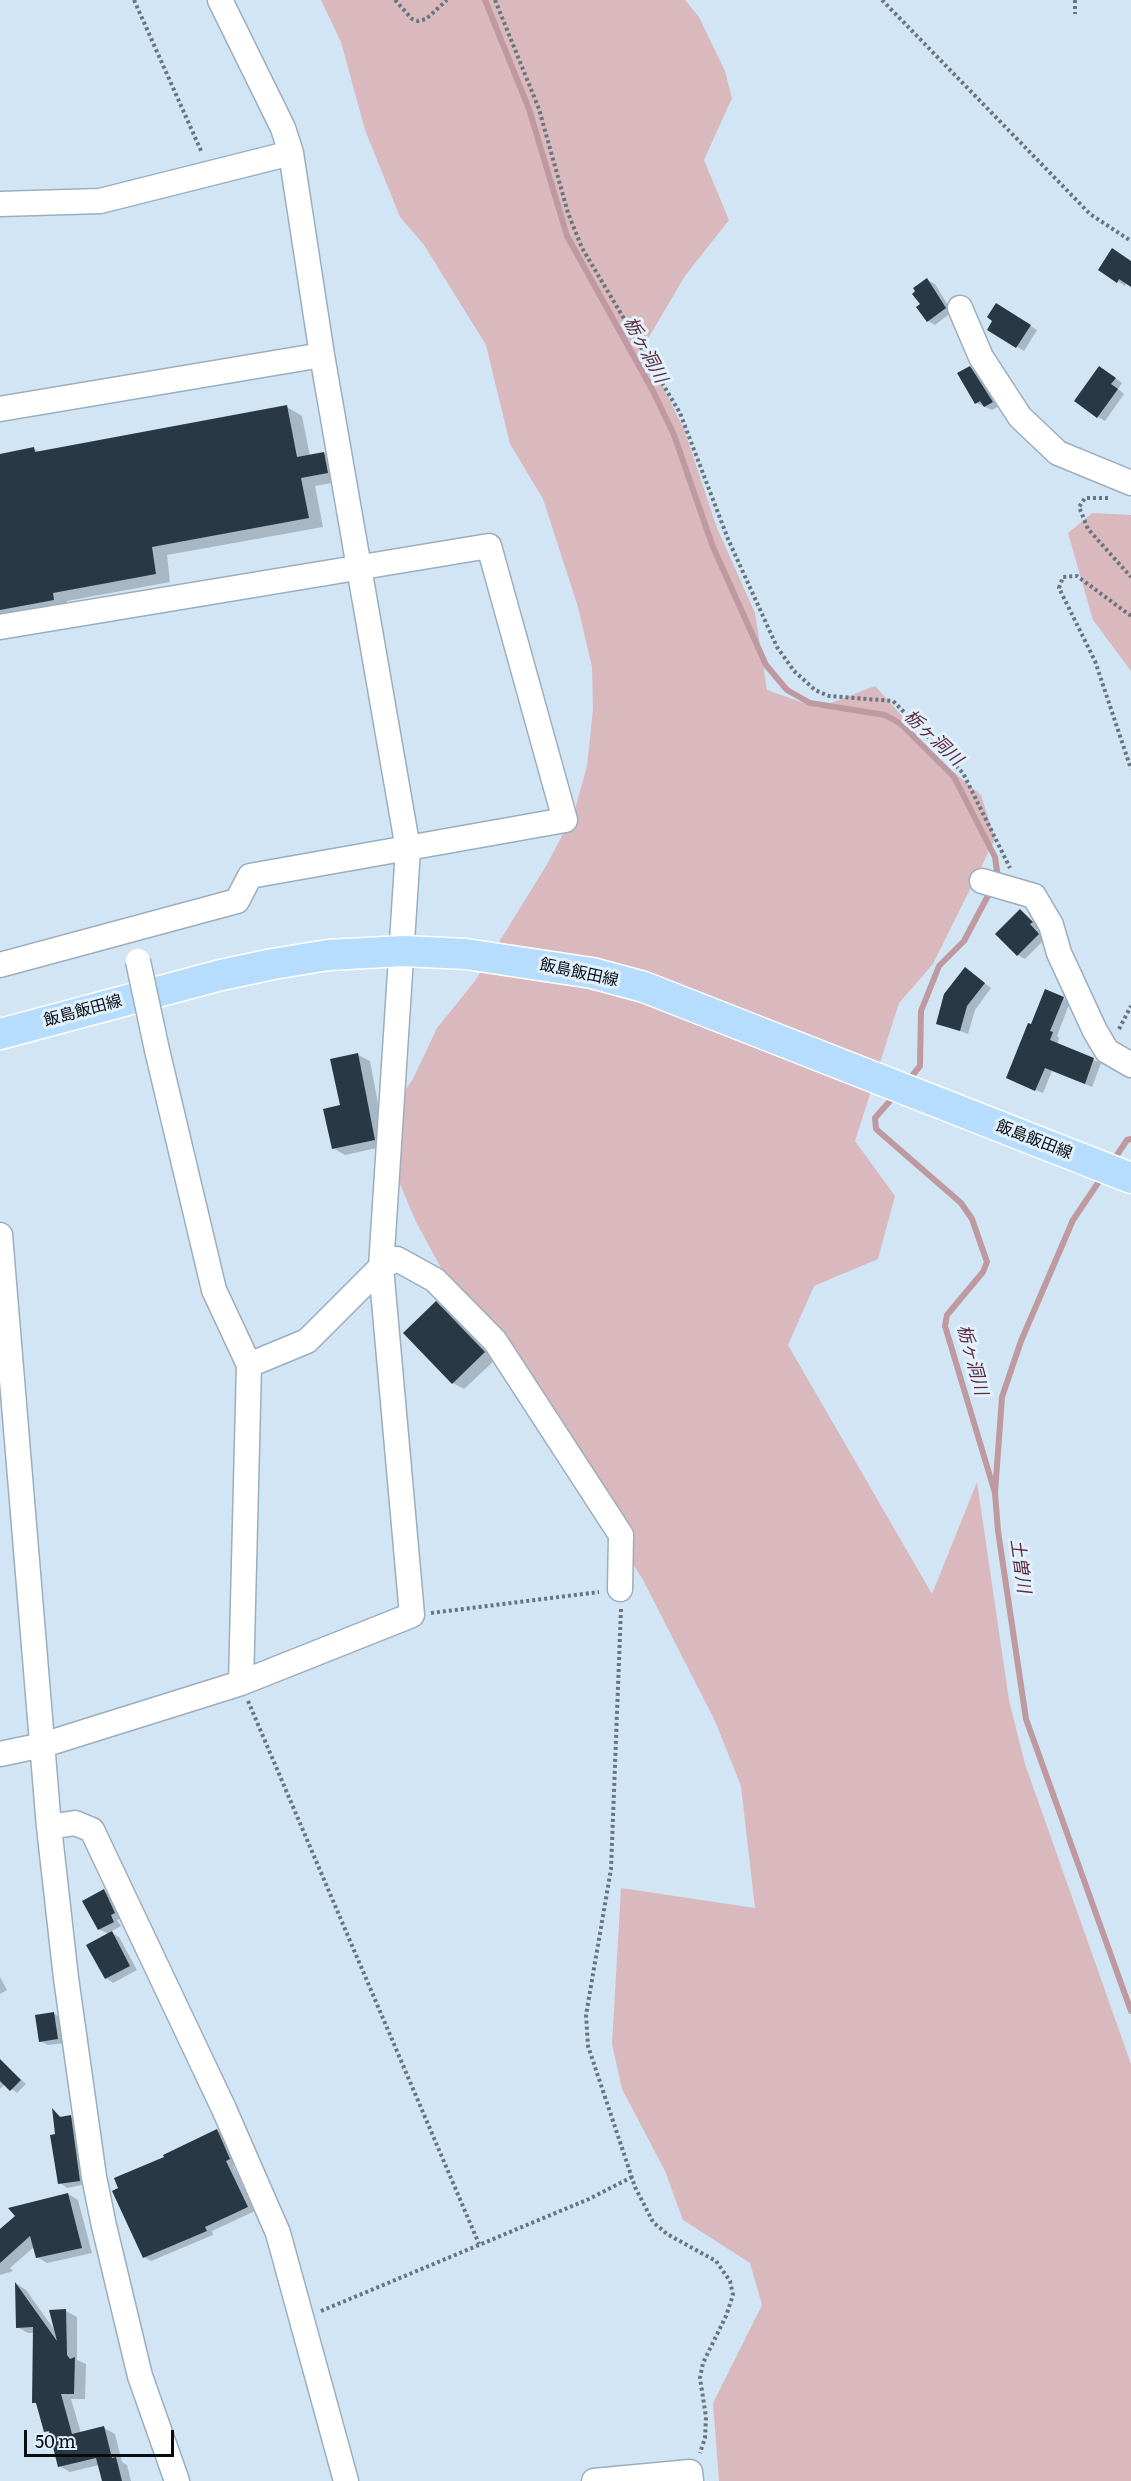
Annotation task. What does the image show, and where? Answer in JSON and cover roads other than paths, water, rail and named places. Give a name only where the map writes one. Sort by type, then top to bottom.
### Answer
[{"type":"main road","name":"飯島飯田線","points":[[0,1034],[263,966],[328,955],[403,951],[466,954],[592,973],[644,987],[1131,1178]]},
{"type":"street","points":[[0,1754],[43,1745],[240,1683],[412,1616],[381,1267],[408,849],[322,355],[291,153],[283,128],[220,0]]},
{"type":"street","points":[[0,204],[100,201],[291,153]]},
{"type":"street","points":[[960,308],[981,357],[1020,417],[1059,453],[1131,483]]},
{"type":"street","points":[[0,409],[322,355]]},
{"type":"street","points":[[0,627],[489,546],[566,820],[250,876],[237,901],[0,965]]},
{"type":"street","points":[[990,884],[1034,896],[1051,925],[1059,953],[1095,1031],[1107,1051],[1131,1065]]},
{"type":"street","points":[[132,930],[157,1050],[214,1290],[249,1365],[240,1683]]},
{"type":"street","points":[[0,1235],[50,1827],[66,1978],[94,2177],[140,2376],[177,2481]]},
{"type":"street","points":[[249,1365],[307,1341],[381,1267],[397,1259],[435,1280],[495,1341],[621,1535],[620,1590]]},
{"type":"street","points":[[50,1827],[75,1823],[92,1830],[219,2098],[278,2233],[346,2481]]},
{"type":"street","points":[[594,2481],[691,2476]]},
{"type":"waterway","name":"栃ヶ洞川","points":[[485,0],[529,109],[567,236],[653,391],[674,435],[713,547],[766,665],[787,690],[810,703],[885,715],[901,724],[954,777],[995,857],[998,878]]},
{"type":"waterway","name":"栃ヶ洞川","points":[[907,1082],[920,1066],[921,1011],[939,966],[964,941],[991,890]]},
{"type":"waterway","name":"栃ヶ洞川","points":[[896,1094],[875,1118],[876,1129],[961,1203],[972,1219],[987,1262],[983,1272],[947,1315],[945,1326],[995,1493]]},
{"type":"waterway","name":"土曽川","points":[[1113,1161],[1127,1140],[1131,1139]]},
{"type":"waterway","name":"土曽川","points":[[1102,1177],[1073,1220],[1021,1341],[1002,1397],[995,1493],[998,1531],[1026,1719],[1131,2011]]}]
